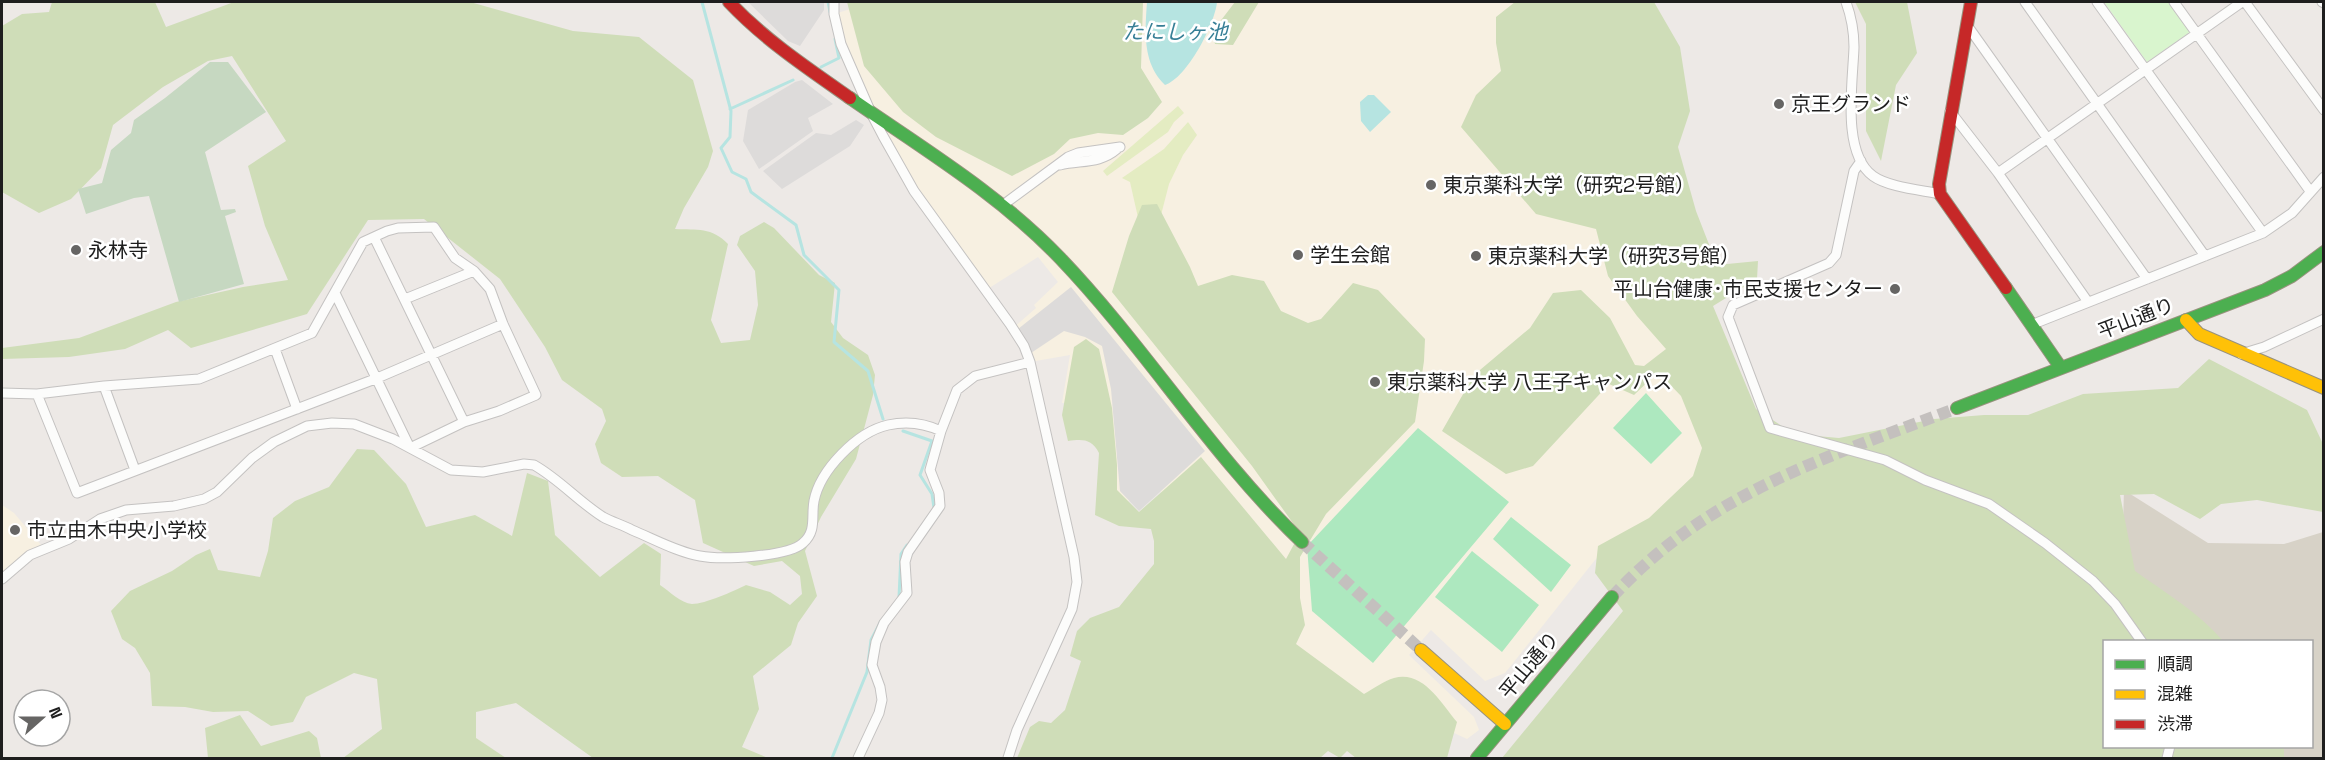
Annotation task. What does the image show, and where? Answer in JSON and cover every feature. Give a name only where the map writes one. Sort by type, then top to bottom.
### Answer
[{"type":"street","points":[[729,2],[753,27],[783,51],[1003,205],[1035,234],[1078,278],[1247,485],[1302,542]]},
{"type":"street","points":[[834,2],[834,14],[841,44],[872,115],[914,191],[1010,324],[1030,362],[1074,557],[1077,582],[1072,609],[1017,730],[1008,759]]},
{"type":"street","points":[[1846,2],[1851,18],[1854,45],[1851,88],[1855,146],[1861,161],[1872,176],[1888,183],[1940,194]]},
{"type":"street","points":[[1971,2],[1950,111],[1939,184],[1940,194],[2061,368]]},
{"type":"street","points":[[2025,2],[2205,256]]},
{"type":"street","points":[[2097,2],[2263,232]]},
{"type":"street","points":[[2174,2],[2310,191]]},
{"type":"street","points":[[1998,173],[2243,2],[2324,110]]},
{"type":"street","points":[[1967,26],[2147,279]]},
{"type":"street","points":[[1950,111],[1998,173],[2088,302]]},
{"type":"street","points":[[1003,205],[1057,165],[1078,153],[1120,147],[1111,154],[1094,161],[1057,165]]},
{"type":"street","points":[[1861,161],[1854,171],[1836,255],[1829,264],[1733,305],[1728,317],[1770,428],[1885,460],[1925,480],[1989,504],[2045,543],[2093,581],[2115,604],[2141,640]]},
{"type":"street","points":[[2031,325],[2263,232],[2292,213],[2324,177]]},
{"type":"street","points":[[2,393],[37,394],[199,378],[275,349],[312,333],[363,242],[398,228],[434,227],[455,258],[474,271],[490,289],[503,324],[536,395],[499,411],[464,422],[410,448]]},
{"type":"street","points":[[374,237],[464,422]]},
{"type":"street","name":"平山通り","points":[[1957,408],[2279,283],[2324,252]]},
{"type":"street","points":[[405,299],[474,271]]},
{"type":"street","points":[[335,293],[410,448]]},
{"type":"street","points":[[2241,354],[2265,347],[2324,319]]},
{"type":"street","points":[[2186,320],[2199,334],[2324,388]]},
{"type":"street","points":[[37,394],[77,493],[375,379],[503,324]]},
{"type":"street","points":[[275,349],[297,409]]},
{"type":"street","points":[[858,759],[879,713],[882,700],[872,665],[876,642],[884,623],[907,593],[905,562],[908,552],[940,506],[939,493],[930,470],[941,431],[957,390],[975,376],[1030,362]]},
{"type":"street","points":[[104,386],[135,470]]},
{"type":"street","points":[[2,579],[30,555],[69,538],[100,519],[126,510],[174,506],[210,496],[252,458],[274,442],[307,426],[332,423],[354,424],[393,439],[451,470],[483,472],[524,464],[534,465],[601,516],[671,546],[699,556],[716,558],[749,557],[794,549],[804,542],[813,528],[814,500],[825,476],[843,452],[861,439],[886,425],[927,424],[941,431]]},
{"type":"street","name":"平山通り","points":[[1477,759],[1612,597]]},
{"type":"street","points":[[1421,650],[1505,724]]},
{"type":"shaded area","points":[[748,2],[824,2],[824,10],[800,46],[788,41]]},
{"type":"shaded area","name":"東京薬科大学 八王子キャンパス","points":[[856,2],[1539,2],[1738,478],[1619,539],[1595,560],[1505,673],[1485,681],[1431,630],[1409,655],[1474,717],[1479,730],[1467,739],[1420,717],[1376,716],[1239,594],[1159,489],[1136,500],[1098,505],[1104,401],[1062,403],[1070,355],[1030,362],[1013,328],[1036,308],[1034,305],[1058,282],[1038,257],[986,290],[914,191],[872,115],[834,14],[857,7]]},
{"type":"shaded area","points":[[802,80],[833,104],[808,118],[813,131],[759,169],[743,141],[748,110]]},
{"type":"shaded area","points":[[856,120],[864,125],[850,146],[782,189],[763,171],[816,133],[831,135]]},
{"type":"shaded area","points":[[1071,287],[1205,451],[1139,511],[1120,491],[1111,389],[1102,346],[1085,337],[1064,331],[1031,353],[1018,329]]},
{"type":"shaded area","points":[[2124,490],[2208,543],[2284,544],[2323,532],[2323,758],[2184,758],[2186,748],[2313,748],[2313,640],[2166,640],[2122,561]]},
{"type":"shaded area","name":"市立由木中央小学校","points":[[2,505],[14,513],[42,546],[28,550],[2,574]]},
{"type":"green space","points":[[52,2],[155,2],[166,27],[234,2],[470,2],[573,31],[639,37],[693,80],[713,151],[708,167],[684,208],[675,229],[710,232],[728,244],[711,320],[721,343],[750,340],[758,305],[755,271],[737,245],[740,236],[764,222],[774,228],[819,275],[835,283],[831,322],[843,338],[868,355],[875,375],[873,395],[856,459],[821,517],[805,551],[817,596],[798,623],[791,645],[753,676],[759,709],[742,747],[768,758],[593,758],[516,703],[476,712],[476,738],[506,758],[343,758],[382,729],[377,679],[354,673],[306,697],[293,722],[271,726],[248,711],[213,712],[185,707],[152,706],[150,673],[135,648],[122,639],[111,611],[130,591],[172,571],[196,555],[210,549],[218,570],[260,577],[268,551],[273,518],[295,501],[329,487],[357,449],[374,450],[406,484],[426,527],[475,515],[512,536],[527,473],[548,481],[555,535],[600,577],[644,543],[661,554],[660,585],[688,603],[712,600],[746,585],[770,592],[790,605],[802,594],[800,576],[782,561],[754,566],[703,543],[695,500],[658,476],[622,477],[601,463],[595,444],[606,421],[602,409],[562,380],[545,347],[500,279],[424,219],[368,220],[307,314],[191,348],[168,330],[125,349],[69,357],[2,359],[2,348],[79,338],[176,302],[243,287],[288,280],[265,226],[248,166],[286,141],[232,56],[208,61],[163,87],[113,125],[101,168],[71,199],[39,213],[2,192],[2,26],[22,14],[49,12]]},
{"type":"green space","points":[[847,2],[1143,2],[1141,68],[1162,102],[1148,118],[1123,135],[1098,133],[1070,139],[1054,154],[1012,176],[936,137],[903,112],[864,66]]},
{"type":"green space","points":[[1235,2],[1259,2],[1233,45],[1215,44],[1212,32]]},
{"type":"green space","points":[[1515,2],[1654,2],[1680,47],[1690,111],[1678,147],[1696,211],[1717,265],[1758,261],[1757,279],[1713,306],[1756,409],[1794,434],[1839,438],[1934,419],[1984,415],[2028,415],[2083,394],[2178,388],[2209,359],[2307,410],[2323,444],[2323,512],[2257,500],[2221,504],[2200,519],[2154,494],[2120,495],[2135,571],[2193,612],[2222,640],[2103,640],[2103,748],[2284,748],[2284,758],[1502,758],[1623,611],[1595,573],[1598,546],[1649,518],[1693,476],[1702,448],[1681,396],[1658,372],[1634,395],[1609,384],[1533,466],[1506,474],[1442,431],[1474,375],[1530,328],[1553,293],[1581,290],[1610,318],[1635,365],[1644,366],[1666,349],[1637,316],[1608,276],[1596,229],[1536,214],[1461,127],[1476,95],[1501,71],[1496,43],[1496,17]]},
{"type":"green space","points":[[1855,2],[1907,2],[1917,53],[1896,85],[1881,161],[1866,131],[1866,24]]},
{"type":"green space","points":[[2104,2],[2168,2],[2190,32],[2147,62]]},
{"type":"green space","points":[[210,62],[228,62],[266,112],[205,152],[221,210],[235,209],[236,212],[225,216],[244,284],[179,302],[149,196],[134,198],[86,214],[78,189],[102,183],[111,150],[131,133],[134,120]]},
{"type":"green space","points":[[1178,106],[1184,113],[1174,122],[1168,132],[1107,176],[1103,171]]},
{"type":"green space","points":[[1188,122],[1197,135],[1183,155],[1169,184],[1161,215],[1139,222],[1130,182],[1122,178],[1164,149]]},
{"type":"green space","points":[[1157,204],[1198,286],[1232,275],[1264,281],[1281,311],[1308,323],[1321,319],[1353,283],[1378,290],[1425,339],[1415,422],[1326,514],[1300,557],[1300,598],[1305,625],[1296,644],[1364,694],[1394,678],[1404,677],[1422,683],[1438,698],[1457,722],[1447,758],[1356,758],[1347,751],[1340,758],[1328,751],[1320,758],[1017,758],[1030,727],[1039,721],[1051,723],[1065,710],[1081,661],[1070,656],[1077,631],[1090,618],[1119,607],[1154,564],[1154,541],[1151,529],[1119,526],[1095,515],[1099,453],[1093,445],[1086,441],[1068,441],[1062,415],[1074,347],[1086,339],[1099,349],[1112,408],[1117,490],[1139,512],[1201,457],[1286,559],[1300,533],[1252,466],[1112,292],[1129,236],[1142,205]]},
{"type":"green space","points":[[1646,393],[1682,433],[1651,464],[1613,428]]},
{"type":"green space","points":[[1418,428],[1509,502],[1373,663],[1312,611],[1307,546]]},
{"type":"green space","points":[[1511,517],[1571,565],[1551,592],[1493,539]]},
{"type":"green space","points":[[1472,551],[1539,605],[1502,652],[1435,597]]},
{"type":"green space","points":[[240,715],[261,746],[309,731],[317,738],[321,758],[208,758],[205,728]]},
{"type":"water","name":"たにしヶ池","points":[[1147,2],[1217,2],[1211,23],[1199,49],[1182,72],[1165,85],[1152,67],[1149,57],[1146,35]]},
{"type":"water","points":[[1368,95],[1374,95],[1391,112],[1370,132],[1361,121],[1360,102]]},
{"type":"waterway","points":[[702,2],[731,111],[730,137],[721,148],[732,172],[746,179],[751,192],[796,225],[804,255],[839,290],[834,342],[868,371],[883,419]]},
{"type":"waterway","points":[[828,2],[830,12]]},
{"type":"waterway","points":[[821,67],[839,58],[835,39]]},
{"type":"waterway","points":[[730,109],[793,80]]},
{"type":"waterway","points":[[903,431],[932,441],[920,475],[932,494],[934,508]]},
{"type":"waterway","points":[[899,597],[901,554],[907,545]]},
{"type":"waterway","points":[[832,758],[867,672],[871,640],[881,621]]},
{"type":"tunnel","points":[[1612,597],[1650,560],[1689,530],[1730,504],[1816,462],[1957,408]]},
{"type":"tunnel","points":[[1302,542],[1421,650]]},
{"type":"traffic: fast","points":[[850,98],[986,192],[1060,258],[1121,328],[1238,474],[1302,542]]},
{"type":"traffic: fast","points":[[1957,408],[2265,290],[2292,276],[2324,252]]},
{"type":"traffic: fast","points":[[2006,288],[2061,368]]},
{"type":"traffic: fast","points":[[1477,758],[1612,597]]},
{"type":"traffic: slow","points":[[2186,320],[2199,334],[2324,388]]},
{"type":"traffic: slow","points":[[1421,650],[1505,724]]},
{"type":"traffic: jam","points":[[729,2],[772,41],[850,98]]},
{"type":"traffic: jam","points":[[1971,2],[1939,184],[1940,194],[2006,288]]},
{"type":"place","name":"京王グランド","points":[[1779,104]]},
{"type":"place","name":"東京薬科大学（研究2号館）","points":[[1431,185]]},
{"type":"place","name":"永林寺","points":[[76,250]]},
{"type":"place","name":"学生会館","points":[[1298,255]]},
{"type":"place","name":"東京薬科大学（研究3号館）","points":[[1476,256]]},
{"type":"place","name":"平山台健康･市民支援センター","points":[[1895,289]]},
{"type":"place","name":"東京薬科大学 八王子キャンパス","points":[[1375,382]]},
{"type":"place","name":"市立由木中央小学校","points":[[15,530]]}]
